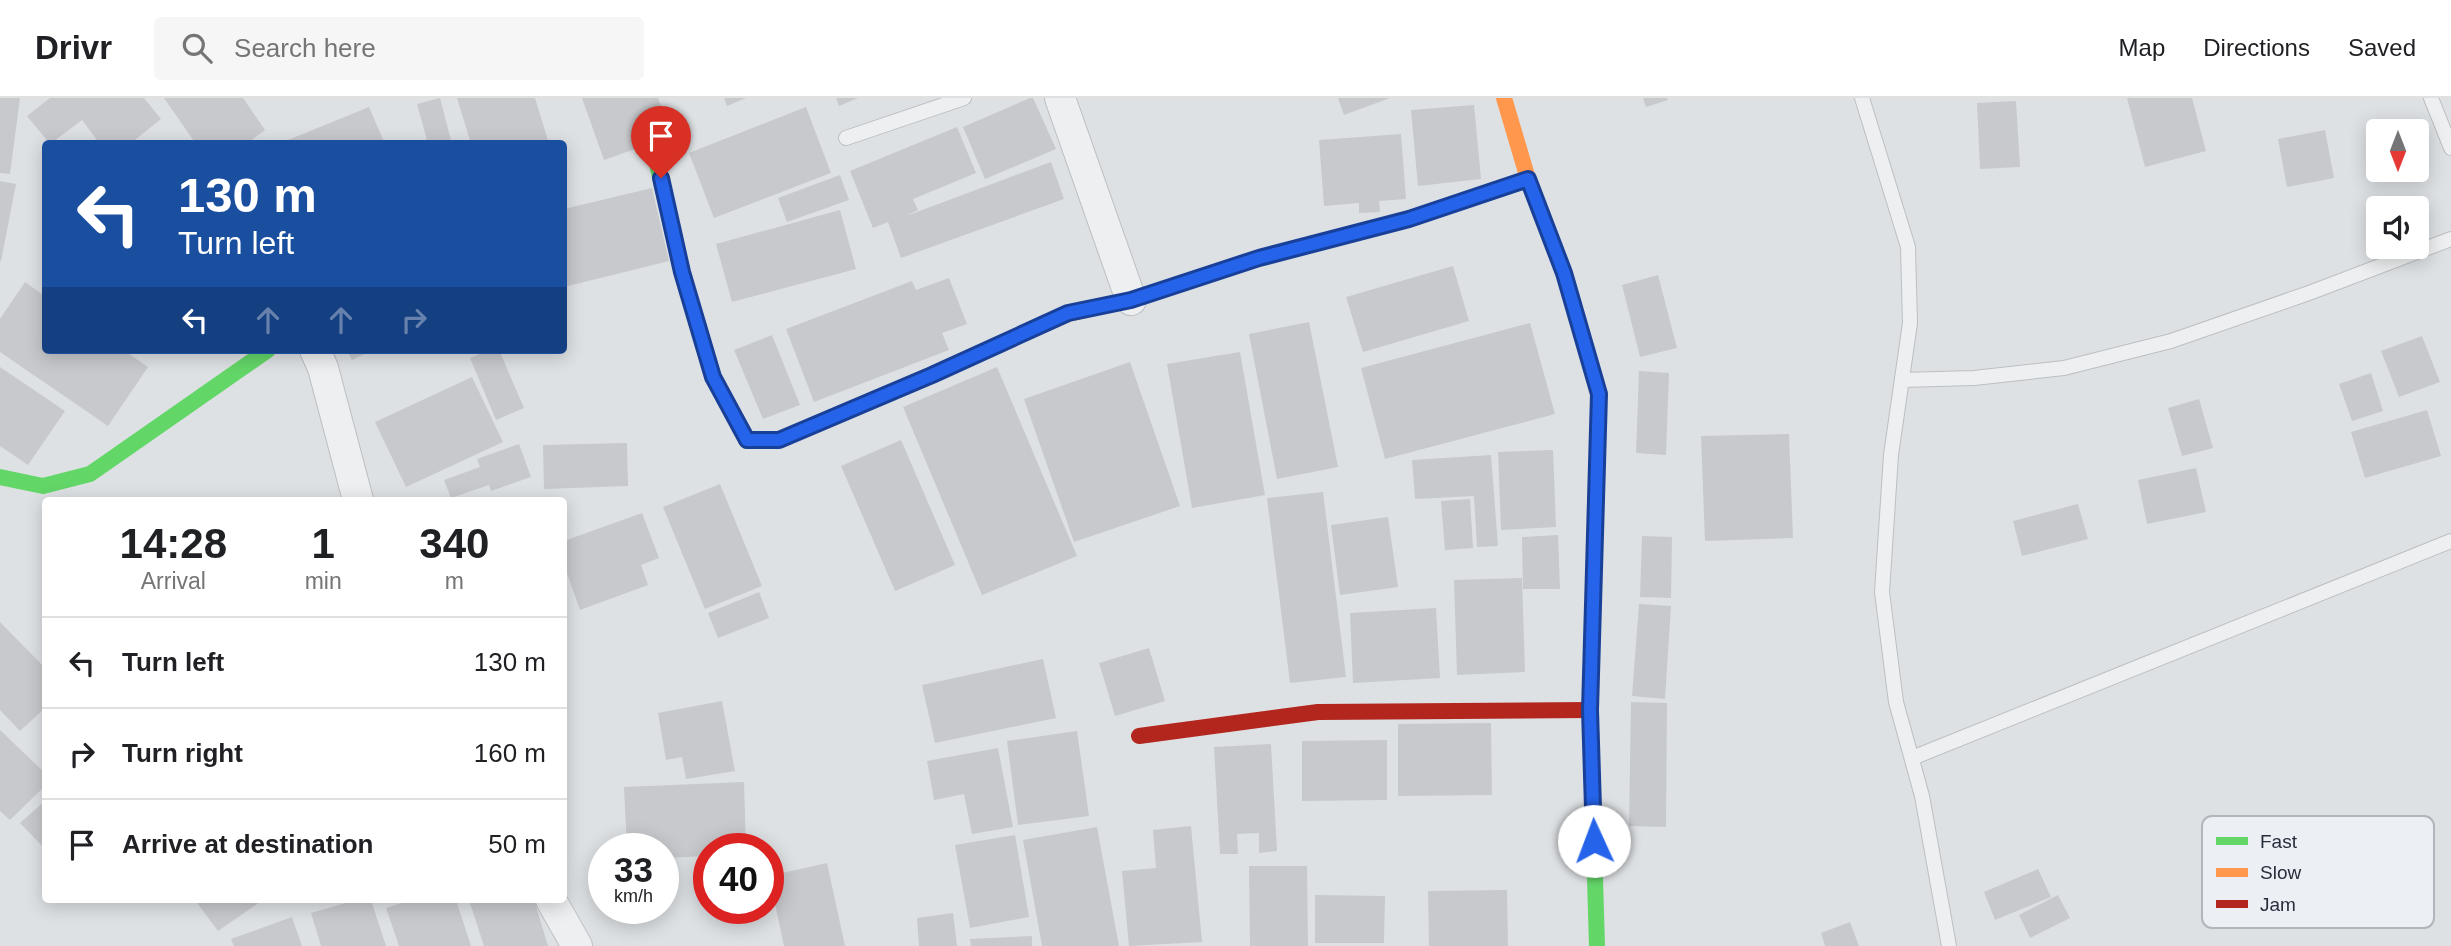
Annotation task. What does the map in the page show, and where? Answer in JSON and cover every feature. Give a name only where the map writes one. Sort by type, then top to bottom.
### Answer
[{"type":"street","points":[[1060,98],[1131,300]]},
{"type":"street","points":[[1504,98],[1528,179],[1564,273],[1599,394],[1590,710],[1597,946]]},
{"type":"street","points":[[655,155],[682,272],[713,377],[747,440],[779,440],[1068,313],[1131,300],[1259,258],[1409,219],[1528,179]]},
{"type":"street","points":[[0,477],[43,486],[90,474],[263,354]]},
{"type":"street","points":[[318,354],[357,497]]},
{"type":"street","points":[[1139,736],[1318,712],[1590,710]]},
{"type":"street","points":[[553,903],[577,946]]},
{"type":"lane","points":[[846,138],[964,98]]},
{"type":"lane","points":[[1863,98],[1908,247],[1910,323],[1891,455],[1882,592],[1896,702],[1922,796],[1949,946]]},
{"type":"lane","points":[[2431,98],[2451,148]]},
{"type":"lane","points":[[1902,380],[1974,378],[2064,368],[2171,341],[2309,293],[2451,239]]},
{"type":"lane","points":[[1912,758],[2451,541]]},
{"type":"building","points":[[0,98],[20,98],[10,174],[0,173]]},
{"type":"building","points":[[50,98],[144,98],[161,119],[135,140],[97,140],[82,120],[55,140],[47,140],[27,116]]},
{"type":"building","points":[[164,98],[243,98],[265,130],[251,140],[193,140]]},
{"type":"building","points":[[440,98],[451,140],[427,140],[417,104]]},
{"type":"building","points":[[457,98],[535,98],[548,140],[470,140]]},
{"type":"building","points":[[582,98],[658,98],[672,136],[604,160]]},
{"type":"building","points":[[724,98],[746,98],[727,106]]},
{"type":"building","points":[[836,98],[858,98],[839,106]]},
{"type":"building","points":[[1033,98],[1056,149],[985,179],[963,127]]},
{"type":"building","points":[[1338,98],[1390,98],[1344,115]]},
{"type":"building","points":[[1643,98],[1667,98],[1668,100],[1646,107]]},
{"type":"building","points":[[2127,98],[2192,98],[2206,151],[2145,167]]},
{"type":"building","points":[[2016,101],[2020,167],[1980,169],[1977,103]]},
{"type":"building","points":[[1474,105],[1481,179],[1418,186],[1411,110]]},
{"type":"building","points":[[369,107],[383,140],[288,140]]},
{"type":"building","points":[[806,107],[831,173],[714,218],[689,153]]},
{"type":"building","points":[[957,127],[976,173],[913,199],[918,210],[906,216],[1051,162],[1064,199],[901,258],[888,222],[873,228],[850,171]]},
{"type":"building","points":[[2325,130],[2334,178],[2287,187],[2278,139]]},
{"type":"building","points":[[1401,134],[1406,199],[1379,201],[1380,212],[1359,213],[1359,203],[1324,206],[1319,140]]},
{"type":"building","points":[[840,175],[849,200],[787,222],[778,198]]},
{"type":"building","points":[[0,181],[16,184],[1,261],[0,261]]},
{"type":"building","points":[[652,188],[669,261],[567,286],[567,208]]},
{"type":"building","points":[[840,210],[856,269],[732,302],[716,244]]},
{"type":"building","points":[[1453,266],[1469,321],[1363,352],[1346,297]]},
{"type":"building","points":[[1658,275],[1677,348],[1640,357],[1622,285]]},
{"type":"building","points":[[949,278],[967,324],[942,333],[949,350],[814,402],[786,329],[912,281],[916,290]]},
{"type":"building","points":[[25,282],[42,294],[42,354],[129,354],[148,367],[108,426],[0,352],[0,319]]},
{"type":"building","points":[[1309,322],[1338,467],[1277,479],[1249,334]]},
{"type":"building","points":[[1530,323],[1555,414],[1385,459],[1361,368]]},
{"type":"building","points":[[772,335],[800,405],[763,419],[734,350]]},
{"type":"building","points":[[2422,336],[2440,382],[2399,397],[2381,351]]},
{"type":"building","points":[[1240,352],[1265,495],[1192,508],[1167,364]]},
{"type":"building","points":[[349,354],[365,354],[352,360]]},
{"type":"building","points":[[480,354],[501,354],[524,408],[496,420],[470,358]]},
{"type":"building","points":[[1130,362],[1180,506],[1074,542],[1024,399]]},
{"type":"building","points":[[0,367],[65,411],[28,465],[0,446]]},
{"type":"building","points":[[997,367],[1077,556],[982,595],[903,407]]},
{"type":"building","points":[[1639,371],[1669,373],[1666,455],[1636,453]]},
{"type":"building","points":[[2371,373],[2383,411],[2352,421],[2339,384]]},
{"type":"building","points":[[472,377],[503,442],[406,487],[375,422]]},
{"type":"building","points":[[2199,399],[2213,448],[2182,456],[2168,408]]},
{"type":"building","points":[[2427,410],[2441,456],[2365,478],[2351,432]]},
{"type":"building","points":[[1789,434],[1793,538],[1705,541],[1701,436]]},
{"type":"building","points":[[901,440],[955,565],[895,591],[841,466]]},
{"type":"building","points":[[627,443],[628,486],[544,489],[543,445]]},
{"type":"building","points":[[519,444],[531,477],[491,491],[489,485],[451,497],[444,480],[480,467],[477,459]]},
{"type":"building","points":[[1553,450],[1556,527],[1501,530],[1498,452]]},
{"type":"building","points":[[1491,455],[1498,546],[1477,547],[1474,496],[1415,499],[1412,460]]},
{"type":"building","points":[[2196,468],[2206,512],[2147,524],[2138,480]]},
{"type":"building","points":[[720,484],[762,586],[705,609],[663,507]]},
{"type":"building","points":[[1323,492],[1346,677],[1290,683],[1267,498]]},
{"type":"building","points":[[1470,499],[1473,548],[1445,550],[1441,501]]},
{"type":"building","points":[[2078,504],[2088,539],[2022,556],[2013,521]]},
{"type":"building","points":[[642,513],[659,558],[641,565],[648,585],[580,610],[567,573],[567,540]]},
{"type":"building","points":[[1388,517],[1398,587],[1340,595],[1331,525]]},
{"type":"building","points":[[1558,535],[1560,589],[1523,589],[1522,537]]},
{"type":"building","points":[[1642,536],[1672,537],[1671,598],[1640,597]]},
{"type":"building","points":[[1522,578],[1525,672],[1457,675],[1454,580]]},
{"type":"building","points":[[759,592],[769,618],[718,638],[708,613]]},
{"type":"building","points":[[1639,604],[1671,606],[1665,699],[1632,696]]},
{"type":"building","points":[[1436,608],[1440,678],[1353,683],[1350,613]]},
{"type":"building","points":[[0,622],[42,665],[42,711],[20,731],[0,710]]},
{"type":"building","points":[[1149,648],[1165,701],[1115,716],[1099,663]]},
{"type":"building","points":[[1043,659],[1056,718],[935,743],[922,685]]},
{"type":"building","points":[[722,701],[735,771],[686,779],[682,757],[666,760],[658,713]]},
{"type":"building","points":[[1631,702],[1667,703],[1666,827],[1629,826]]},
{"type":"building","points":[[1491,723],[1492,795],[1398,796],[1398,724]]},
{"type":"building","points":[[0,730],[42,770],[42,789],[10,820],[0,811]]},
{"type":"building","points":[[1077,731],[1089,816],[1018,825],[1007,741]]},
{"type":"building","points":[[1387,740],[1387,800],[1302,801],[1302,741]]},
{"type":"building","points":[[1271,744],[1277,851],[1259,853],[1259,833],[1237,834],[1238,854],[1220,854],[1214,747]]},
{"type":"building","points":[[998,748],[1013,827],[972,834],[964,794],[934,800],[927,761]]},
{"type":"building","points":[[744,782],[746,833],[693,833],[693,857],[679,857],[679,833],[626,833],[624,787]]},
{"type":"building","points":[[42,804],[42,846],[20,823]]},
{"type":"building","points":[[1191,826],[1202,942],[1129,946],[1122,871],[1156,868],[1153,830]]},
{"type":"building","points":[[1097,827],[1119,946],[1042,946],[1023,840]]},
{"type":"building","points":[[1015,835],[1029,917],[970,928],[955,845]]},
{"type":"building","points":[[827,863],[845,946],[784,946],[779,924],[784,924],[784,873]]},
{"type":"building","points":[[1249,866],[1307,866],[1308,946],[1250,946]]},
{"type":"building","points":[[2038,869],[2051,897],[1995,920],[1984,892]]},
{"type":"building","points":[[1507,890],[1508,946],[1429,946],[1428,891]]},
{"type":"building","points":[[1315,895],[1385,896],[1384,943],[1315,943]]},
{"type":"building","points":[[2058,895],[2070,918],[2030,938],[2019,915]]},
{"type":"building","points":[[197,903],[259,903],[218,931]]},
{"type":"building","points":[[346,903],[372,903],[386,946],[321,946],[311,913]]},
{"type":"building","points":[[402,903],[457,903],[471,946],[399,946],[386,908]]},
{"type":"building","points":[[470,903],[535,903],[548,946],[484,946]]},
{"type":"building","points":[[953,913],[957,946],[919,946],[917,918]]},
{"type":"building","points":[[292,917],[302,946],[234,946],[231,939]]},
{"type":"building","points":[[1850,922],[1859,946],[1825,946],[1821,933]]},
{"type":"building","points":[[1032,936],[1032,946],[971,946],[970,939]]},
{"type":"traffic: fast","points":[[655,155],[682,273],[713,377],[747,441],[779,440],[888,394]]},
{"type":"traffic: fast","points":[[1182,283],[1259,258],[1409,219],[1528,179]]},
{"type":"traffic: fast","points":[[0,477],[43,486],[90,474],[262,354]]},
{"type":"traffic: fast","points":[[1596,487],[1590,710],[1597,946]]},
{"type":"traffic: slow","points":[[1504,98],[1528,179],[1564,273],[1599,394],[1596,487]]},
{"type":"traffic: slow","points":[[888,394],[1068,314],[1131,300],[1182,283]]},
{"type":"traffic: jam","points":[[1139,736],[1318,712],[1590,710]]},
{"type":"route","points":[[661,178],[682,272],[713,377],[747,440],[779,440],[1068,313],[1131,300],[1259,258],[1409,219],[1528,179],[1564,273],[1599,394],[1590,710],[1594,841]]}]
